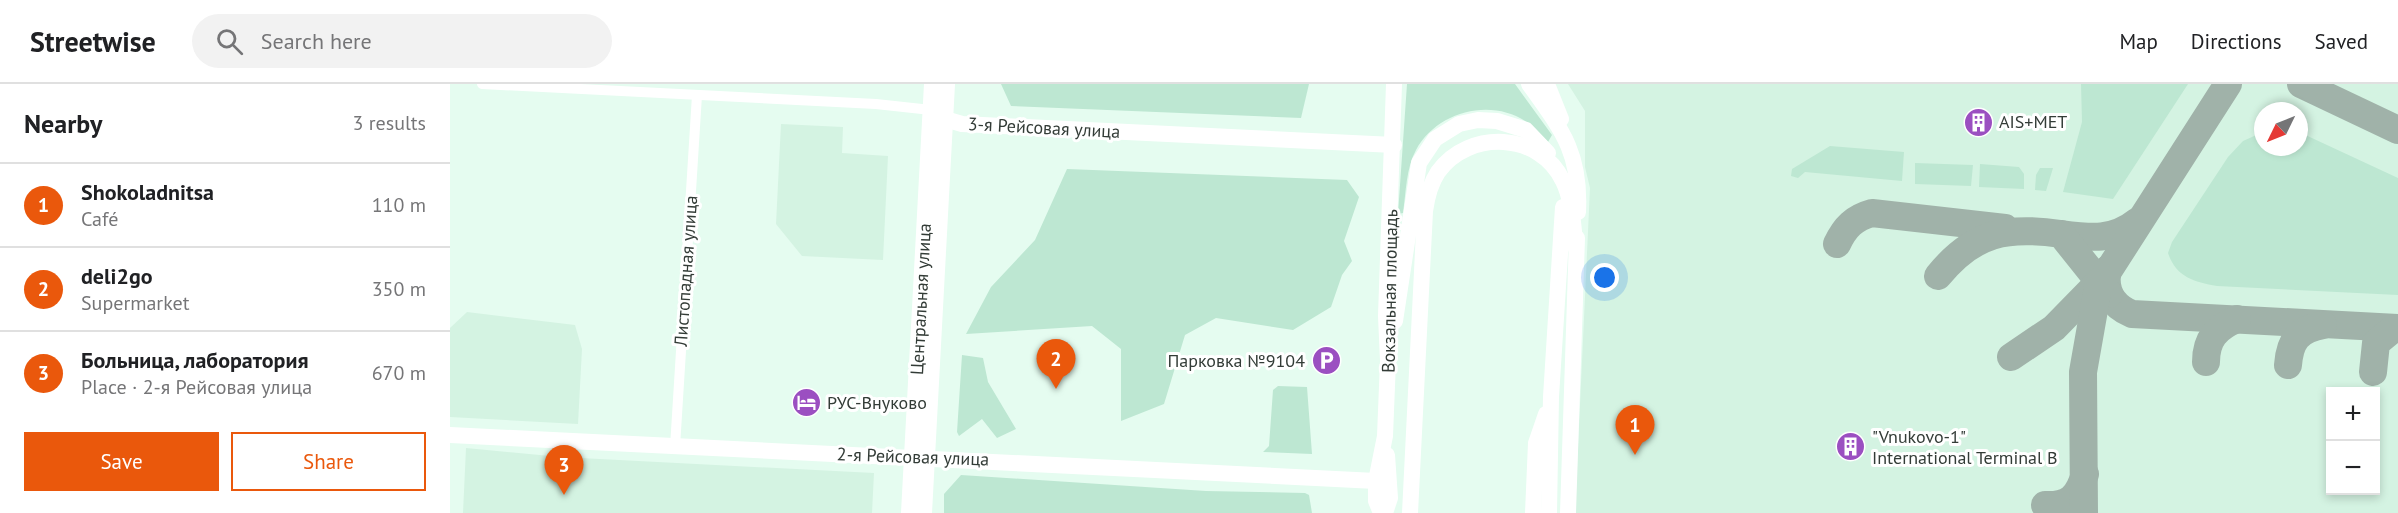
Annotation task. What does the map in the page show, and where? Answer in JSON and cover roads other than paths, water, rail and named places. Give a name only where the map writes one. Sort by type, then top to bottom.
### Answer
[{"type":"main road","name":"Центральная улица","points":[[924,513],[920,458],[932,84]]},
{"type":"main road","name":"Центральная улица","points":[[909,513],[920,458],[946,84]]},
{"type":"main road","name":"Вокзальная площадь","points":[[1383,513],[1390,498],[1385,436],[1388,361],[1386,316],[1394,145],[1394,84]]},
{"type":"main road","points":[[1529,84],[1558,124],[1572,151],[1579,185],[1568,513]]},
{"type":"main road","points":[[1547,84],[1559,109],[1564,135],[1565,186],[1551,397],[1549,513]]},
{"type":"main road","name":"3-я Рейсовая улица","points":[[930,110],[945,119],[970,125],[1394,145]]},
{"type":"main road","points":[[1388,361],[1419,163],[1435,139],[1450,128],[1478,120],[1497,121],[1516,126],[1526,130],[1542,145],[1565,186]]},
{"type":"main road","points":[[1410,513],[1425,211],[1429,191],[1435,177],[1451,158],[1472,146],[1506,141],[1532,149],[1547,160],[1563,181],[1576,249]]},
{"type":"main road","points":[[1533,513],[1536,443],[1551,397]]},
{"type":"main road","name":"2-я Рейсовая улица","points":[[450,435],[1376,481]]},
{"type":"main road","name":"Вокзальная площадь","points":[[1383,513],[1376,501],[1376,481],[1385,436]]},
{"type":"street","name":"3-я Рейсовая улица","points":[[482,84],[876,104],[930,110]]},
{"type":"street","name":"Листопадная улица","points":[[675,447],[697,94]]},
{"type":"place","name":"AIS+MET","points":[[1978,122]]},
{"type":"place","name":"Парковка №9104","points":[[1326,361]]},
{"type":"place","name":"deli2go","points":[[1056,389]]},
{"type":"place","name":"РУС-Внуково","points":[[806,403]]},
{"type":"place","name":"\"Vnukovo-1\" International Terminal B","points":[[1851,447]]},
{"type":"place","name":"Shokoladnitsa","points":[[1635,455]]},
{"type":"place","name":"Больница, лаборатория","points":[[564,495]]}]
